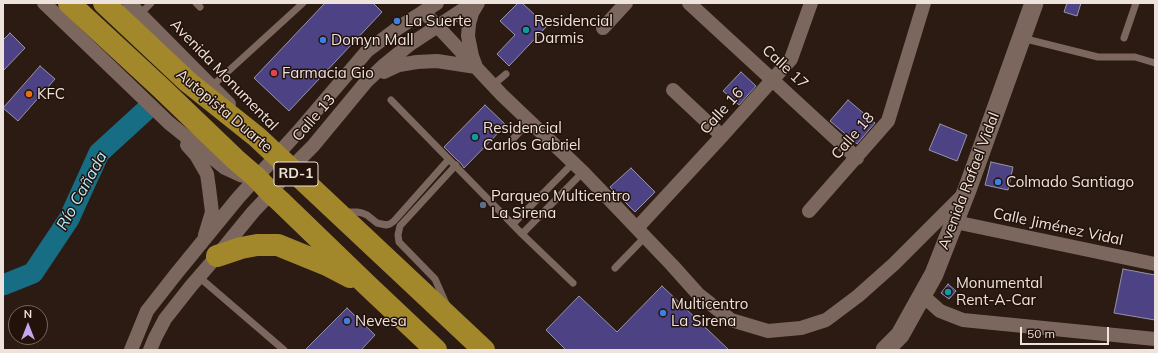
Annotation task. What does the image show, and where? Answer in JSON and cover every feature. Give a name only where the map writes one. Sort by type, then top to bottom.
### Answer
[{"type":"highway","name":"Autopista Duarte","points":[[69,3],[436,350]]},
{"type":"highway","name":"Autopista Duarte","points":[[104,3],[188,82],[257,137],[484,350]]},
{"type":"highway","points":[[210,248],[241,248],[256,245],[278,245],[327,265],[367,285]]},
{"type":"main road","name":"Avenida Rafael Vidal","points":[[885,350],[900,335],[934,274],[968,190],[1034,3]]},
{"type":"street","points":[[44,3],[169,123],[225,168],[264,186]]},
{"type":"street","name":"Avenida Monumental","points":[[129,3],[260,135],[284,162]]},
{"type":"street","points":[[132,350],[147,311],[176,274],[253,212],[264,186],[284,162],[367,51],[422,7],[437,3]]},
{"type":"street","points":[[366,82],[409,45],[473,3]]},
{"type":"street","points":[[476,67],[468,36],[472,14],[478,3]]},
{"type":"street","points":[[603,28],[626,3]]},
{"type":"street","name":"Calle 17","points":[[689,3],[857,158]]},
{"type":"street","name":"Calle 16","points":[[641,232],[722,136],[791,59],[811,3]]},
{"type":"street","name":"Calle 18","points":[[809,211],[888,121],[924,3]]},
{"type":"street","points":[[422,7],[438,27],[493,86],[578,168],[641,232],[698,294],[730,320],[768,331],[802,328],[826,320],[858,296],[894,264],[968,190]]},
{"type":"street","points":[[366,82],[399,64],[437,61],[476,67]]},
{"type":"street","name":"Calle 13","points":[[264,186],[284,162],[313,146],[366,82]]},
{"type":"street","points":[[673,90],[722,136]]},
{"type":"street","points":[[169,123],[196,155],[207,174],[212,212],[210,248]]},
{"type":"street","points":[[150,350],[165,319],[195,282],[210,248],[238,198],[264,186]]},
{"type":"street","name":"Calle Jiménez Vidal","points":[[954,222],[1155,264]]},
{"type":"street","points":[[176,274],[195,282]]},
{"type":"street","points":[[922,295],[940,312],[963,320],[1155,340]]},
{"type":"lane","points":[[140,14],[151,3]]},
{"type":"lane","points":[[212,86],[303,3]]},
{"type":"lane","points":[[1124,38],[1136,3]]},
{"type":"lane","points":[[1022,38],[1098,57],[1135,57],[1155,63]]},
{"type":"lane","points":[[493,86],[506,74]]},
{"type":"lane","points":[[391,100],[522,234],[573,283]]},
{"type":"lane","points":[[510,142],[529,122]]},
{"type":"lane","points":[[337,212],[362,213],[377,223],[386,225],[390,224],[449,159]]},
{"type":"lane","points":[[453,321],[436,279],[400,242],[398,235],[400,226],[456,165]]},
{"type":"lane","points":[[513,224],[578,168]]},
{"type":"lane","points":[[522,234],[578,168]]},
{"type":"lane","points":[[615,268],[641,232]]},
{"type":"lane","points":[[195,282],[284,350]]},
{"type":"building","name":"Domyn Mall","points":[[325,3],[373,3],[382,12],[289,111],[254,78]]},
{"type":"building","name":"Residencial Darmis","points":[[518,3],[522,3],[547,26],[509,66],[497,54],[515,35],[500,21]]},
{"type":"building","points":[[1067,3],[1081,3],[1077,16],[1064,12]]},
{"type":"building","points":[[10,33],[25,48],[3,71],[3,40]]},
{"type":"building","name":"KFC","points":[[40,66],[55,79],[18,121],[3,108]]},
{"type":"building","points":[[741,72],[756,86],[739,105],[723,91]]},
{"type":"building","points":[[848,100],[875,123],[857,144],[830,121]]},
{"type":"building","name":"Residencial Carlos Gabriel","points":[[485,105],[506,125],[464,168],[460,162],[444,147]]},
{"type":"building","points":[[940,124],[967,135],[957,161],[929,150]]},
{"type":"building","points":[[991,162],[1013,167],[1008,190],[985,185]]},
{"type":"building","points":[[631,168],[655,192],[635,212],[610,187]]},
{"type":"building","points":[[1123,269],[1155,275],[1155,320],[1114,313]]},
{"type":"building","name":"Monumental Rent-A-Car","points":[[948,284],[956,291],[949,299],[941,293]]},
{"type":"building","name":"Multicentro La Sirena","points":[[662,286],[729,350],[566,350],[546,330],[579,296],[617,332]]},
{"type":"building","name":"Nevesa","points":[[347,308],[375,335],[361,350],[305,350]]},
{"type":"waterway","name":"Río Cañada","points":[[3,285],[33,273],[69,219],[99,153],[145,111]]},
{"type":"place","name":"La Suerte","points":[[397,21]]},
{"type":"place","name":"Residencial Darmis","points":[[526,30]]},
{"type":"place","name":"Domyn Mall","points":[[323,40]]},
{"type":"place","name":"Farmacia Gio","points":[[274,73]]},
{"type":"place","name":"KFC","points":[[29,94]]},
{"type":"place","name":"Residencial Carlos Gabriel","points":[[475,137]]},
{"type":"place","name":"Colmado Santiago","points":[[998,182]]},
{"type":"place","name":"Parqueo Multicentro La Sirena","points":[[483,205]]},
{"type":"place","name":"Monumental Rent-A-Car","points":[[948,292]]},
{"type":"place","name":"Multicentro La Sirena","points":[[663,313]]},
{"type":"place","name":"Nevesa","points":[[347,321]]}]
